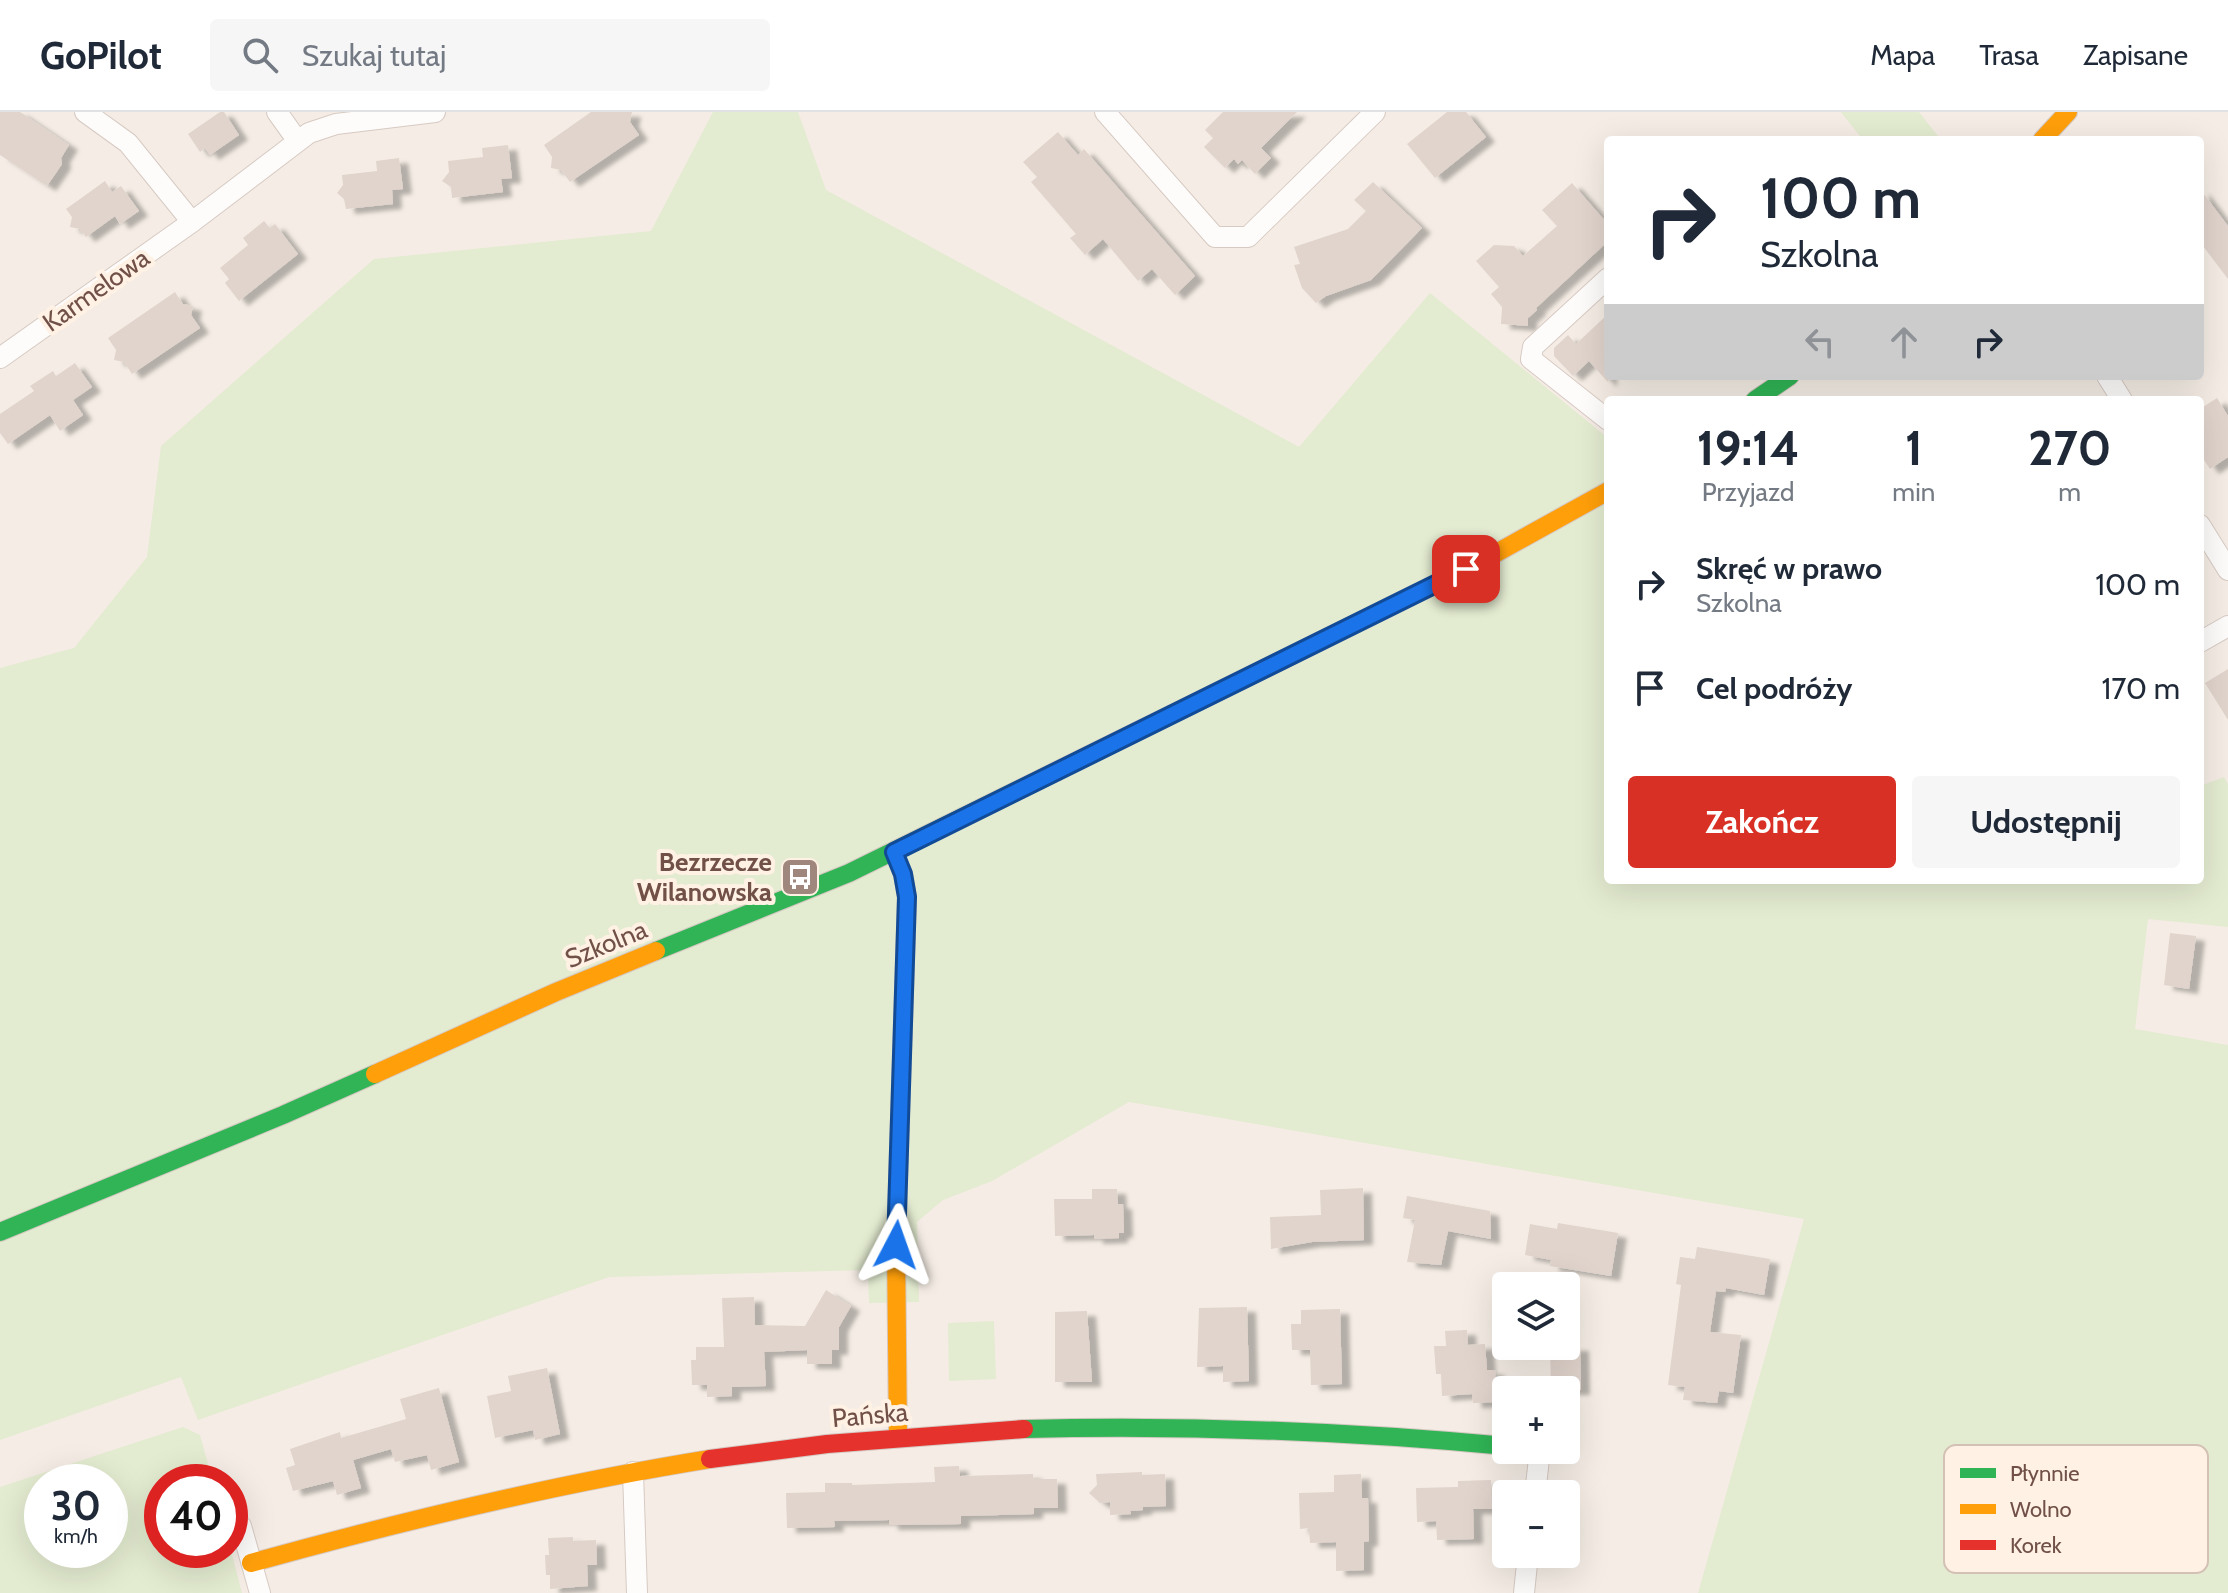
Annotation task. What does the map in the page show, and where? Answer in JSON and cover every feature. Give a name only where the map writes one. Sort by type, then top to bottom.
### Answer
[{"type":"street","points":[[85,112],[128,143],[192,222]]},
{"type":"street","points":[[277,112],[297,140]]},
{"type":"street","name":"Karmelowa","points":[[0,358],[192,222],[297,140],[322,126],[435,112]]},
{"type":"street","points":[[1105,112],[1215,237],[1248,237],[1375,112]]},
{"type":"street","points":[[2046,136],[2068,112]]},
{"type":"street","points":[[1604,282],[1533,347],[1531,359],[1604,417]]},
{"type":"street","points":[[1761,396],[1784,380]]},
{"type":"street","name":"Szkolna","points":[[0,1232],[283,1115],[515,1009],[800,894],[894,852],[1471,566],[1604,493]]},
{"type":"street","points":[[2204,531],[2228,570]]},
{"type":"street","points":[[2204,640],[2228,626]]},
{"type":"street","points":[[894,852],[903,874],[907,897],[896,1245],[898,1438]]},
{"type":"street","name":"Pańska","points":[[251,1563],[456,1508],[633,1472],[742,1455],[898,1438],[1065,1428],[1223,1427],[1370,1434],[1492,1445]]},
{"type":"street","points":[[633,1472],[637,1593]]},
{"type":"street","points":[[248,1552],[260,1593]]},
{"type":"street","points":[[1524,1593],[1527,1568]]},
{"type":"green space","points":[[713,112],[798,112],[826,190],[1299,447],[1430,293],[1604,435],[1604,884],[2204,884],[2204,784],[2224,777],[2228,784],[2228,927],[2148,919],[2135,1029],[2228,1045],[2228,1593],[1698,1593],[1804,1219],[1129,1102],[992,1181],[943,1200],[917,1222],[919,1302],[869,1303],[868,1270],[609,1277],[198,1420],[181,1377],[0,1440],[0,668],[74,648],[147,557],[161,446],[374,259],[651,231]]},
{"type":"green space","points":[[1841,112],[1919,112],[1938,136],[1860,136]]},
{"type":"green space","points":[[994,1321],[996,1379],[949,1381],[948,1323]]},
{"type":"green space","points":[[183,1427],[200,1435],[208,1464],[144,1464],[144,1568],[235,1568],[242,1593],[0,1593],[0,1487],[24,1479],[24,1568],[128,1568],[128,1464],[70,1464]]},
{"type":"building","points":[[0,112],[20,112],[69,145],[61,158],[62,164],[47,186],[0,155]]},
{"type":"building","points":[[224,112],[239,135],[210,155],[205,148],[200,152],[188,134]]},
{"type":"building","points":[[591,112],[632,112],[630,122],[639,135],[570,182],[561,170],[551,168],[552,157],[544,145]]},
{"type":"building","points":[[1223,112],[1297,112],[1261,148],[1271,158],[1255,174],[1242,160],[1238,164],[1234,159],[1225,168],[1204,147],[1213,138],[1205,130]]},
{"type":"building","points":[[1447,112],[1466,112],[1486,137],[1435,178],[1407,144]]},
{"type":"building","points":[[1058,132],[1078,155],[1084,149],[1195,276],[1175,295],[1152,269],[1138,281],[1103,239],[1085,255],[1070,238],[1076,234],[1031,182],[1037,177],[1023,162]]},
{"type":"building","points":[[508,145],[512,178],[501,179],[503,192],[452,198],[451,187],[442,181],[449,172],[448,161],[483,157],[482,148]]},
{"type":"building","points":[[399,158],[403,189],[392,190],[393,204],[346,209],[344,199],[337,193],[343,185],[342,175],[377,171],[376,161]]},
{"type":"building","points":[[105,181],[112,192],[121,186],[139,211],[120,224],[115,216],[86,237],[80,229],[70,227],[72,217],[66,209]]},
{"type":"building","points":[[1373,182],[1422,228],[1371,280],[1326,296],[1316,303],[1302,288],[1294,265],[1300,264],[1294,247],[1348,229],[1366,211],[1354,200]]},
{"type":"building","points":[[1572,183],[1604,220],[1604,245],[1536,308],[1528,318],[1528,326],[1501,324],[1502,307],[1491,294],[1499,287],[1476,261],[1494,245],[1514,246],[1523,256],[1557,226],[1542,210]]},
{"type":"building","points":[[2204,194],[2228,226],[2228,279],[2204,247]]},
{"type":"building","points":[[264,221],[270,228],[275,224],[298,254],[239,301],[225,283],[229,279],[220,268],[248,245],[243,238]]},
{"type":"building","points":[[175,292],[183,304],[193,306],[191,315],[200,328],[132,374],[124,362],[114,360],[116,350],[108,338]]},
{"type":"building","points":[[1604,318],[1604,378],[1589,361],[1573,376],[1554,356],[1554,348],[1568,335],[1576,344]]},
{"type":"building","points":[[75,363],[92,387],[73,400],[83,415],[60,431],[50,415],[8,444],[0,433],[0,414],[34,391],[30,386],[53,371],[56,376]]},
{"type":"building","points":[[2217,398],[2228,416],[2228,457],[2210,469],[2204,460],[2204,406]]},
{"type":"building","points":[[2228,669],[2228,720],[2205,683]]},
{"type":"building","points":[[2170,933],[2196,936],[2189,989],[2164,985]]},
{"type":"building","points":[[1363,1188],[1364,1240],[1312,1242],[1271,1249],[1270,1217],[1321,1215],[1320,1190]]},
{"type":"building","points":[[1092,1189],[1117,1189],[1118,1204],[1123,1204],[1124,1233],[1119,1233],[1119,1238],[1055,1236],[1054,1199],[1092,1199]]},
{"type":"building","points":[[1407,1196],[1490,1211],[1491,1239],[1448,1231],[1441,1265],[1407,1262],[1415,1220],[1403,1218]]},
{"type":"building","points":[[1558,1223],[1618,1233],[1611,1276],[1550,1266],[1551,1260],[1525,1255],[1530,1224],[1557,1229]]},
{"type":"building","points":[[1697,1247],[1770,1259],[1764,1295],[1726,1288],[1725,1292],[1716,1291],[1710,1332],[1741,1335],[1733,1393],[1719,1391],[1717,1403],[1683,1400],[1685,1387],[1668,1385],[1681,1285],[1676,1284],[1680,1257],[1695,1259]]},
{"type":"building","points":[[826,1290],[851,1306],[839,1327],[839,1350],[832,1350],[832,1364],[807,1364],[807,1350],[764,1352],[766,1386],[732,1387],[732,1396],[707,1397],[707,1385],[692,1385],[691,1360],[696,1360],[696,1347],[724,1347],[722,1298],[754,1297],[755,1325],[805,1326]]},
{"type":"building","points":[[1247,1307],[1249,1381],[1223,1382],[1223,1366],[1197,1367],[1199,1308]]},
{"type":"building","points":[[1340,1309],[1342,1384],[1311,1385],[1310,1350],[1292,1350],[1291,1324],[1301,1324],[1301,1310]]},
{"type":"building","points":[[1087,1311],[1092,1382],[1055,1382],[1055,1312]]},
{"type":"building","points":[[1467,1330],[1468,1345],[1485,1344],[1487,1370],[1495,1370],[1495,1376],[1492,1376],[1492,1402],[1473,1403],[1472,1394],[1442,1396],[1441,1374],[1436,1374],[1434,1346],[1446,1346],[1445,1331]]},
{"type":"building","points":[[1580,1346],[1581,1390],[1580,1376],[1551,1376],[1550,1360],[1580,1360]]},
{"type":"building","points":[[547,1368],[560,1434],[535,1440],[533,1430],[495,1438],[487,1396],[511,1391],[508,1376]]},
{"type":"building","points":[[439,1388],[459,1462],[431,1470],[427,1455],[395,1462],[391,1449],[353,1460],[361,1488],[337,1495],[333,1481],[293,1491],[286,1468],[295,1465],[290,1449],[340,1432],[341,1438],[406,1419],[400,1399]]},
{"type":"building","points":[[959,1466],[960,1476],[1033,1474],[1033,1479],[1057,1479],[1058,1508],[1034,1508],[1034,1514],[961,1516],[961,1524],[889,1525],[889,1520],[834,1521],[835,1527],[787,1528],[786,1493],[825,1492],[825,1483],[935,1482],[934,1467]]},
{"type":"building","points":[[1142,1472],[1142,1475],[1165,1474],[1166,1506],[1143,1507],[1143,1510],[1130,1511],[1131,1514],[1110,1515],[1110,1502],[1100,1503],[1089,1493],[1097,1485],[1096,1474]]},
{"type":"building","points":[[1361,1474],[1362,1498],[1368,1498],[1369,1541],[1364,1542],[1364,1570],[1336,1571],[1336,1542],[1310,1543],[1309,1528],[1300,1529],[1299,1493],[1334,1492],[1334,1475]]},
{"type":"building","points":[[1491,1480],[1492,1509],[1473,1509],[1474,1539],[1437,1540],[1436,1521],[1417,1522],[1416,1488],[1458,1487],[1458,1481]]},
{"type":"building","points":[[573,1537],[573,1541],[596,1540],[597,1565],[587,1565],[588,1586],[550,1589],[545,1555],[549,1555],[548,1538]]},
{"type":"traffic: fast","points":[[1761,396],[1784,380]]},
{"type":"traffic: fast","points":[[656,951],[849,873],[1278,662]]},
{"type":"traffic: fast","points":[[0,1232],[375,1074]]},
{"type":"traffic: fast","points":[[1024,1429],[1265,1430],[1492,1445]]},
{"type":"traffic: slow","points":[[2046,136],[2068,112]]},
{"type":"traffic: slow","points":[[1278,662],[1482,561],[1604,493]]},
{"type":"traffic: slow","points":[[894,852],[903,874],[907,897],[896,1245],[898,1438]]},
{"type":"traffic: slow","points":[[375,1074],[556,992],[656,951]]},
{"type":"traffic: slow","points":[[251,1563],[479,1505],[710,1459]]},
{"type":"traffic: jam","points":[[710,1459],[827,1444],[1024,1429]]},
{"type":"place","name":"Bezrzecze Wilanowska","points":[[800,877]]},
{"type":"route","points":[[896,1245],[907,897],[903,874],[894,852],[1466,569]]}]
